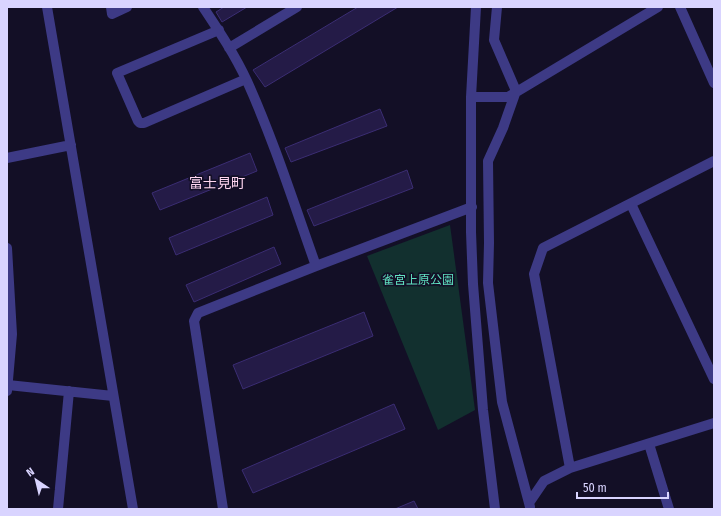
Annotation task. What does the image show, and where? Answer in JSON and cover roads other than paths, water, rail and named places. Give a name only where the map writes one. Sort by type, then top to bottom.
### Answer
[{"type":"street","points":[[47,7],[113,396],[134,509]]},
{"type":"street","points":[[111,7],[112,14],[127,7]]},
{"type":"street","points":[[203,7],[219,30],[246,79],[269,135],[316,266]]},
{"type":"street","points":[[229,48],[297,7]]},
{"type":"street","points":[[476,7],[472,98],[471,232],[473,284],[483,410],[495,509]]},
{"type":"street","points":[[497,7],[494,40],[516,92],[503,128],[488,161],[488,283],[502,402],[530,506]]},
{"type":"street","points":[[472,98],[508,97],[658,7]]},
{"type":"street","points":[[680,7],[714,83]]},
{"type":"street","points":[[219,30],[117,73],[138,121],[144,124],[246,79]]},
{"type":"street","points":[[7,158],[71,145]]},
{"type":"street","points":[[570,468],[534,274],[543,248],[714,161]]},
{"type":"street","points":[[631,204],[714,379]]},
{"type":"street","points":[[223,509],[194,321],[198,313],[316,266],[472,207]]},
{"type":"street","points":[[7,248],[12,334],[7,391]]},
{"type":"street","points":[[8,385],[113,396]]},
{"type":"street","points":[[58,509],[69,391]]},
{"type":"street","points":[[530,506],[544,481],[570,468],[714,423]]},
{"type":"street","points":[[649,444],[669,509]]},
{"type":"district","name":"富士見町","points":[[217,183]]},
{"type":"park label","name":"雀宮上原公園","points":[[418,280]]}]
